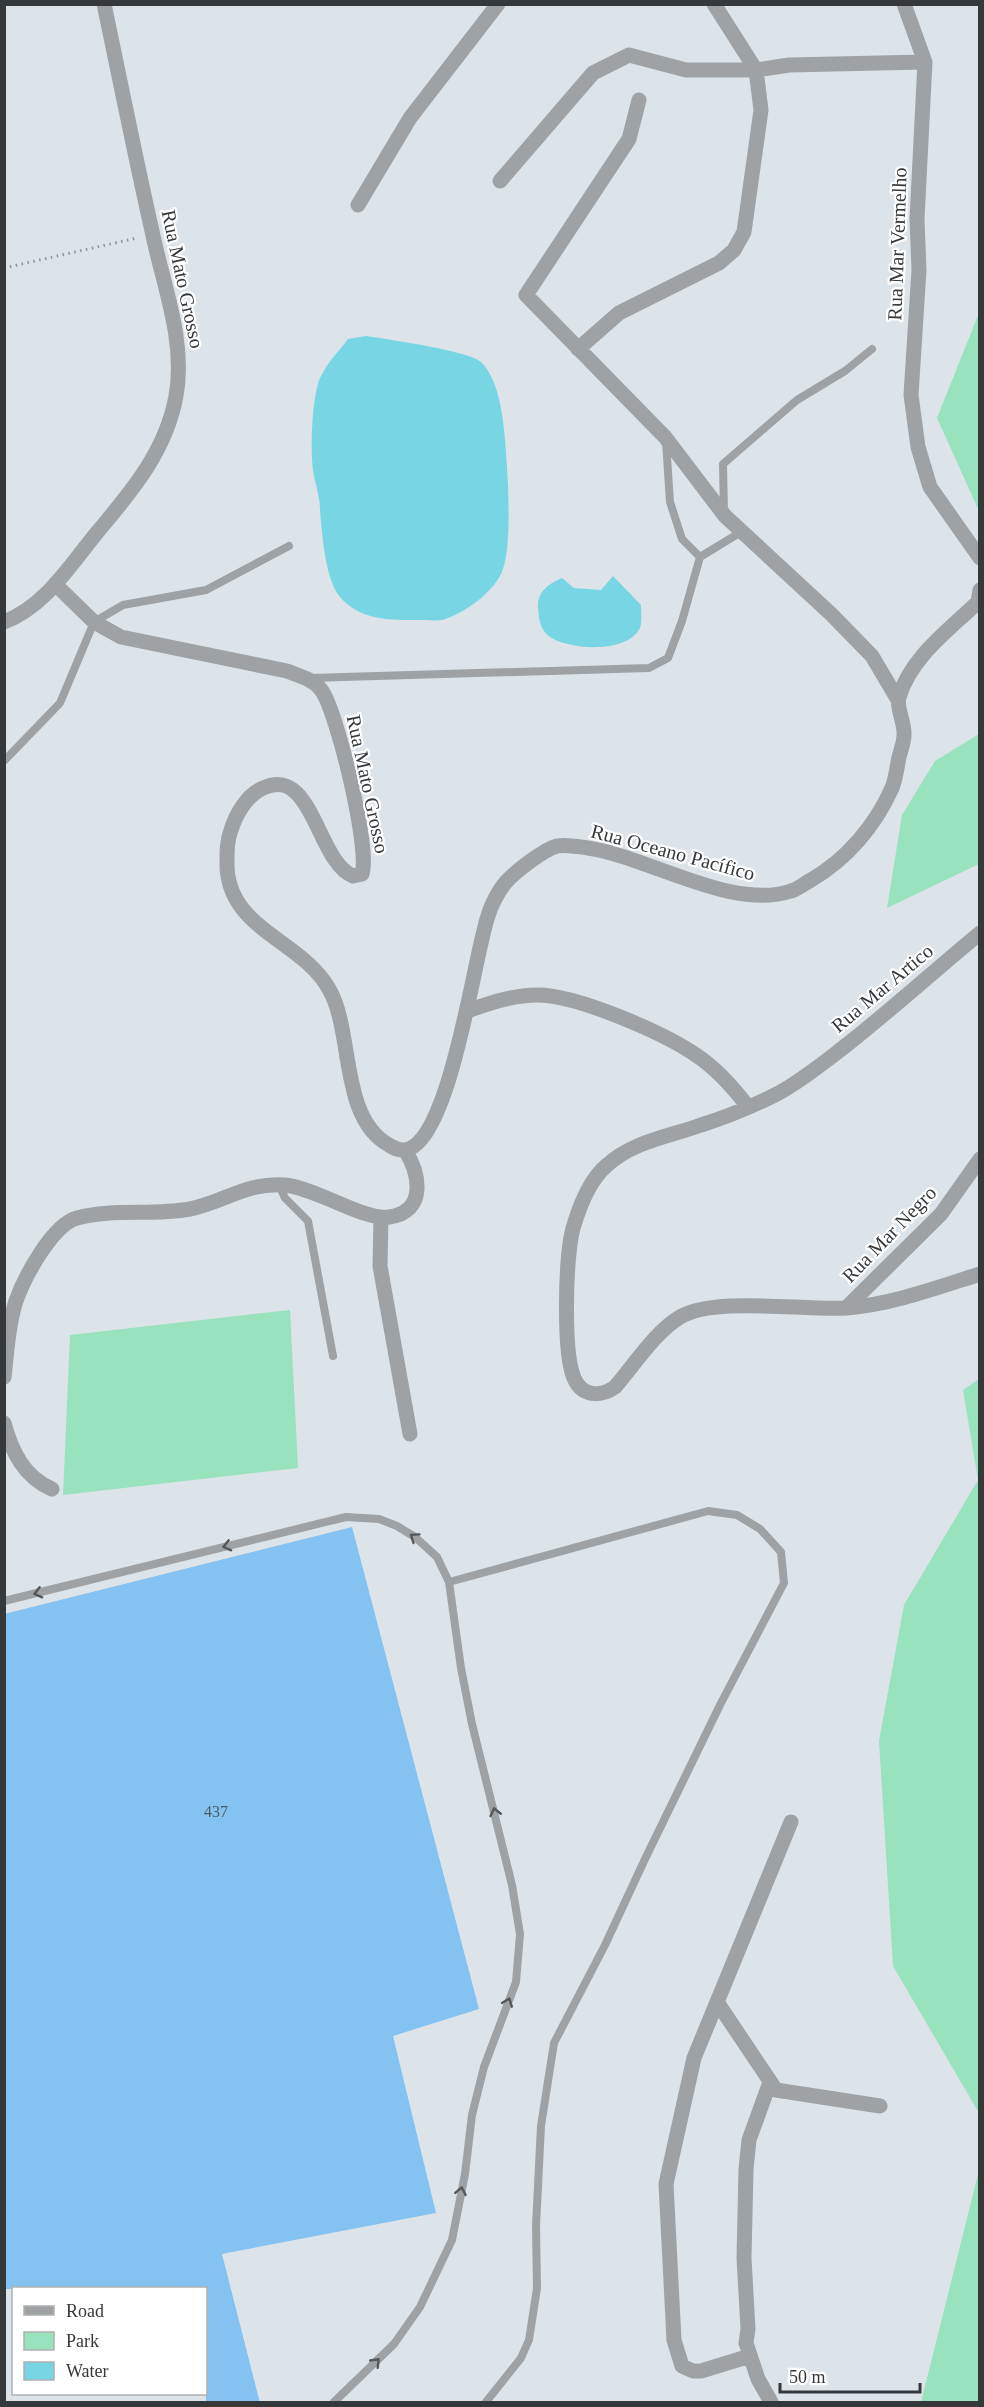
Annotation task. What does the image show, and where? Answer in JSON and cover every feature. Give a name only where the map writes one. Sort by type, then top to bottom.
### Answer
[{"type":"street","name":"Rua Mato Grosso","points":[[4,622],[35,604],[55,584],[150,465],[165,437],[176,397],[180,363],[169,300],[152,234],[104,4]]},
{"type":"street","points":[[358,205],[410,118],[498,4]]},
{"type":"street","points":[[578,349],[620,313],[720,262],[739,242],[747,221],[761,110],[756,70],[714,4]]},
{"type":"street","name":"Rua Mar Vermelho","points":[[904,4],[925,62],[917,219],[919,270],[911,395],[918,447],[930,487],[980,558]]},
{"type":"street","points":[[500,181],[592,73],[629,55],[686,70],[756,70],[789,65],[925,62]]},
{"type":"street","points":[[639,100],[629,139],[526,296],[665,437],[724,516],[831,614],[872,656],[898,700]]},
{"type":"street","points":[[55,584],[94,622],[121,637],[286,671],[308,678]]},
{"type":"street","points":[[898,700],[915,662],[978,602],[980,590]]},
{"type":"street","name":"Rua Mato Grosso","points":[[308,678],[321,689],[330,705],[342,743],[363,852],[362,874],[353,876],[341,871],[306,803],[292,789],[275,784],[259,789],[241,809],[227,842],[226,872],[232,896],[247,915],[316,970],[329,989],[338,1008],[349,1074],[356,1100],[369,1127],[382,1141],[397,1149],[405,1150]]},
{"type":"street","name":"Rua Oceano Pacífico","points":[[405,1150],[416,1146],[428,1132],[444,1095],[467,1011],[488,914],[504,883],[528,863],[557,846],[605,850],[722,889],[755,897],[791,891],[833,867],[866,832],[893,786],[904,733],[898,700]]},
{"type":"street","name":"Rua Mar Artico","points":[[846,1308],[721,1307],[698,1310],[681,1317],[661,1333],[615,1387],[607,1393],[597,1395],[583,1390],[575,1380],[570,1363],[567,1302],[573,1227],[586,1194],[605,1167],[628,1150],[649,1141],[701,1126],[778,1093],[810,1073],[980,933]]},
{"type":"street","points":[[467,1011],[507,998],[540,994],[579,1003],[661,1035],[696,1055],[728,1081],[748,1107]]},
{"type":"street","points":[[4,1377],[16,1302],[36,1260],[57,1233],[74,1218],[112,1213],[157,1213],[191,1209],[258,1185],[279,1185],[309,1190],[373,1216],[402,1214],[413,1204],[417,1190],[417,1176],[405,1150]]},
{"type":"street","name":"Rua Mar Negro","points":[[846,1308],[940,1214],[980,1159]]},
{"type":"street","points":[[381,1217],[380,1266],[410,1434]]},
{"type":"street","points":[[846,1308],[912,1296],[980,1274]]},
{"type":"street","points":[[4,1424],[10,1446],[28,1472],[39,1483],[52,1489]]},
{"type":"street","points":[[750,2355],[701,2371],[693,2372],[682,2366],[674,2340],[666,2184],[694,2058],[791,1822]]},
{"type":"street","points":[[717,2002],[776,2090],[880,2106]]},
{"type":"street","points":[[770,2082],[749,2140],[746,2169],[746,2343],[758,2379],[771,2403]]},
{"type":"lane","points":[[724,516],[723,464],[797,400],[845,371],[872,349]]},
{"type":"lane","points":[[665,437],[670,502],[682,539],[700,556]]},
{"type":"lane","points":[[308,678],[648,668],[668,658],[682,621],[700,556],[741,532]]},
{"type":"lane","points":[[4,761],[60,703],[94,622],[123,605],[206,590],[289,546]]},
{"type":"lane","points":[[279,1185],[285,1198],[308,1221],[333,1356]]},
{"type":"lane","points":[[449,1582],[708,1511],[736,1515],[760,1528],[781,1552],[784,1583],[720,1705],[605,1945],[554,2043],[541,2126],[536,2226],[537,2288],[529,2340],[521,2358],[486,2403]]},
{"type":"lane","points":[[4,1601],[346,1517],[379,1519],[416,1537],[438,1557],[449,1582],[461,1668],[472,1724],[512,1885],[520,1934],[516,1982],[484,2067],[472,2115],[465,2174],[452,2240],[420,2307],[394,2344],[334,2403]]},
{"type":"path","points":[[4,268],[152,234]]},
{"type":"green space","points":[[979,313],[979,511],[937,418]]},
{"type":"green space","points":[[979,734],[979,864],[887,908],[902,815],[935,761]]},
{"type":"green space","points":[[290,1310],[298,1468],[63,1495],[70,1335]]},
{"type":"green space","points":[[979,1379],[979,2113],[893,1966],[879,1741],[904,1605],[978,1480],[963,1390]]},
{"type":"green space","points":[[979,2170],[979,2402],[921,2402]]},
{"type":"water","points":[[366,336],[427,346],[474,358],[488,370],[497,392],[504,430],[508,479],[509,512],[506,558],[499,577],[486,593],[460,613],[442,620],[376,618],[357,611],[340,597],[328,568],[312,461],[312,422],[316,395],[321,376],[348,339]]},
{"type":"water","points":[[613,576],[641,605],[641,626],[633,636],[611,646],[584,647],[559,641],[544,631],[538,602],[541,593],[548,586],[562,578],[574,588],[601,590]]},
{"type":"building","points":[[352,1527],[479,2009],[393,2036],[436,2213],[222,2254],[260,2403],[206,2403],[207,2287],[12,2287],[12,2289],[4,2289],[4,1614]]}]
